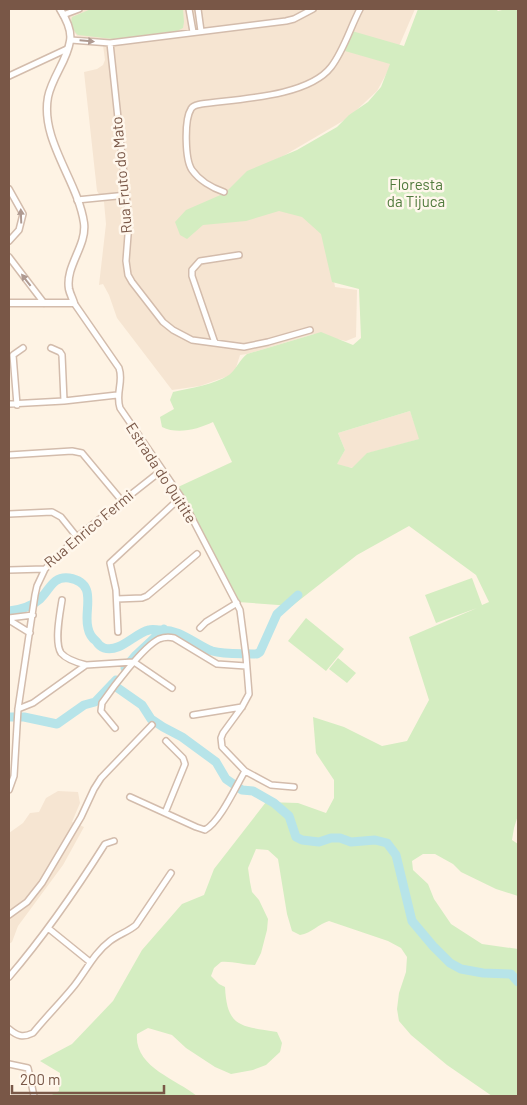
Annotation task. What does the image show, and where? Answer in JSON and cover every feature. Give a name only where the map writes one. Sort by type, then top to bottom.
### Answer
[{"type":"street","points":[[9,303],[74,303],[69,290],[69,279],[82,241],[84,229],[77,200],[49,131],[46,118],[50,90],[71,40],[62,12],[79,9]]},
{"type":"street","points":[[189,9],[193,32]]},
{"type":"street","points":[[198,9],[201,31]]},
{"type":"street","points":[[71,40],[110,42],[286,21],[313,9]]},
{"type":"street","points":[[224,192],[198,177],[189,165],[187,136],[190,110],[194,106],[201,104],[299,89],[322,77],[337,58],[360,9]]},
{"type":"street","name":"Rua Fruto do Mato","points":[[110,42],[129,222],[126,261],[128,275],[132,282],[163,322],[173,330],[192,340],[249,346],[310,330]]},
{"type":"street","points":[[9,76],[67,49]]},
{"type":"street","points":[[9,190],[22,214],[22,222],[17,234],[9,241]]},
{"type":"street","points":[[77,200],[127,195]]},
{"type":"street","points":[[215,343],[192,276],[192,270],[200,261],[240,255]]},
{"type":"street","points":[[9,257],[44,303]]},
{"type":"street","name":"Estrada do Quitite","points":[[74,303],[119,368],[120,378],[117,395],[120,408],[181,497],[237,603],[245,647],[249,694],[223,733],[222,747],[245,772],[271,785],[294,787]]},
{"type":"street","points":[[17,405],[14,355],[23,348]]},
{"type":"street","points":[[51,348],[62,355],[64,401]]},
{"type":"street","points":[[9,404],[17,405],[117,395]]},
{"type":"street","points":[[9,455],[72,451],[82,453],[122,501]]},
{"type":"street","name":"Rua Enrico Fermi","points":[[9,570],[45,569],[77,537],[162,470]]},
{"type":"street","points":[[118,632],[117,599],[115,582],[110,566],[111,561],[181,497]]},
{"type":"street","points":[[9,514],[52,512],[61,517],[77,537]]},
{"type":"street","points":[[117,599],[148,596],[197,554]]},
{"type":"street","points":[[9,790],[14,776],[18,711],[35,595],[45,569]]},
{"type":"street","points":[[62,600],[58,645],[66,658],[86,665],[132,662],[172,688]]},
{"type":"street","points":[[200,628],[206,622],[237,603]]},
{"type":"street","points":[[9,619],[33,612]]},
{"type":"street","points":[[9,619],[30,633]]},
{"type":"street","points":[[114,728],[101,711],[101,708],[132,662],[159,639],[171,637],[217,664],[246,666]]},
{"type":"street","points":[[18,711],[33,703],[86,665]]},
{"type":"street","points":[[193,715],[242,707]]},
{"type":"street","points":[[9,915],[27,902],[42,883],[81,817],[101,778],[152,725]]},
{"type":"street","points":[[9,742],[15,740]]},
{"type":"street","points":[[165,813],[185,764],[183,758],[166,740]]},
{"type":"street","points":[[130,797],[206,830],[211,826],[245,772]]},
{"type":"street","points":[[9,977],[48,928],[105,844],[114,841]]},
{"type":"street","points":[[9,1029],[14,1034],[23,1036],[33,1032],[75,985],[90,962],[110,940],[129,931],[136,925],[172,873]]},
{"type":"street","points":[[48,928],[90,962]]},
{"type":"street","points":[[9,1064],[28,1068],[34,1096]]},
{"type":"shaded area","points":[[67,9],[415,9],[390,67],[377,91],[348,118],[285,155],[244,175],[298,201],[326,232],[335,287],[357,290],[356,337],[346,341],[314,334],[240,355],[234,374],[200,386],[172,390],[117,318],[103,284],[99,285],[106,224],[104,202],[97,191],[84,72],[97,69],[103,65],[105,60],[102,39],[77,36]]},
{"type":"shaded area","points":[[410,411],[420,439],[368,453],[353,468],[336,465],[345,450],[338,433]]},
{"type":"shaded area","points":[[58,791],[78,792],[80,803],[72,822],[84,827],[63,865],[18,926],[12,942],[9,944],[9,833],[23,823],[30,813],[39,812],[46,798]]},
{"type":"green space","points":[[91,9],[183,9],[183,28],[177,31],[113,39],[78,35],[72,27],[72,17]]},
{"type":"green space","name":"Floresta da Tijuca","points":[[418,9],[496,9],[498,11],[518,9],[518,815],[512,840],[518,844],[518,896],[496,889],[461,872],[453,864],[435,854],[423,854],[412,861],[413,870],[428,884],[434,899],[451,924],[482,944],[518,949],[518,1096],[492,1096],[447,1065],[411,1035],[399,1021],[397,1009],[399,993],[406,972],[407,957],[401,948],[388,941],[329,921],[304,934],[300,935],[292,931],[287,914],[278,859],[268,850],[256,849],[248,868],[252,892],[259,900],[268,919],[261,953],[255,965],[221,962],[214,968],[211,976],[225,987],[226,1000],[233,1018],[245,1026],[277,1032],[282,1043],[280,1052],[266,1065],[253,1070],[231,1074],[215,1067],[186,1048],[172,1035],[148,1028],[137,1034],[138,1045],[142,1055],[158,1071],[197,1096],[50,1096],[59,1091],[60,1073],[40,1061],[72,1044],[113,1001],[142,950],[182,904],[204,895],[214,869],[266,802],[298,803],[326,813],[334,798],[334,780],[316,753],[313,717],[344,727],[382,746],[407,741],[429,700],[409,637],[477,608],[436,623],[425,595],[472,578],[482,605],[489,602],[476,575],[409,526],[357,555],[292,606],[238,602],[186,498],[178,487],[232,462],[213,422],[194,429],[175,431],[162,427],[160,417],[174,409],[170,400],[173,392],[202,386],[229,375],[247,354],[321,332],[353,345],[361,338],[359,289],[332,282],[321,234],[302,217],[279,211],[246,221],[203,225],[187,239],[180,235],[175,222],[186,210],[225,193],[247,171],[297,150],[337,127],[349,115],[368,102],[381,87],[390,64],[345,51],[352,31],[404,46]],"holes":[[[410,411],[419,439],[367,453],[352,468],[337,464],[345,450],[338,433]]]},
{"type":"green space","points":[[306,618],[344,649],[326,671],[288,641]]},
{"type":"green space","points":[[338,658],[356,673],[347,683],[329,669]]},
{"type":"waterway","points":[[9,611],[22,609],[33,604],[40,599],[55,581],[69,578],[84,585],[88,598],[88,630],[93,638],[104,648],[116,648],[149,630],[168,630],[212,651],[257,654],[260,652],[277,614],[298,595]]},
{"type":"waterway","points":[[125,668],[164,629]]},
{"type":"waterway","points":[[9,717],[24,717],[57,724],[84,705],[95,702],[116,680]]},
{"type":"waterway","points":[[112,684],[142,705],[151,719],[182,737],[216,762],[226,779],[242,790],[253,791],[274,803],[289,816],[296,837],[302,840],[319,842],[331,838],[340,838],[351,842],[375,840],[387,843],[396,855],[412,921],[433,946],[450,963],[461,969],[483,973],[511,974],[518,982]]}]
